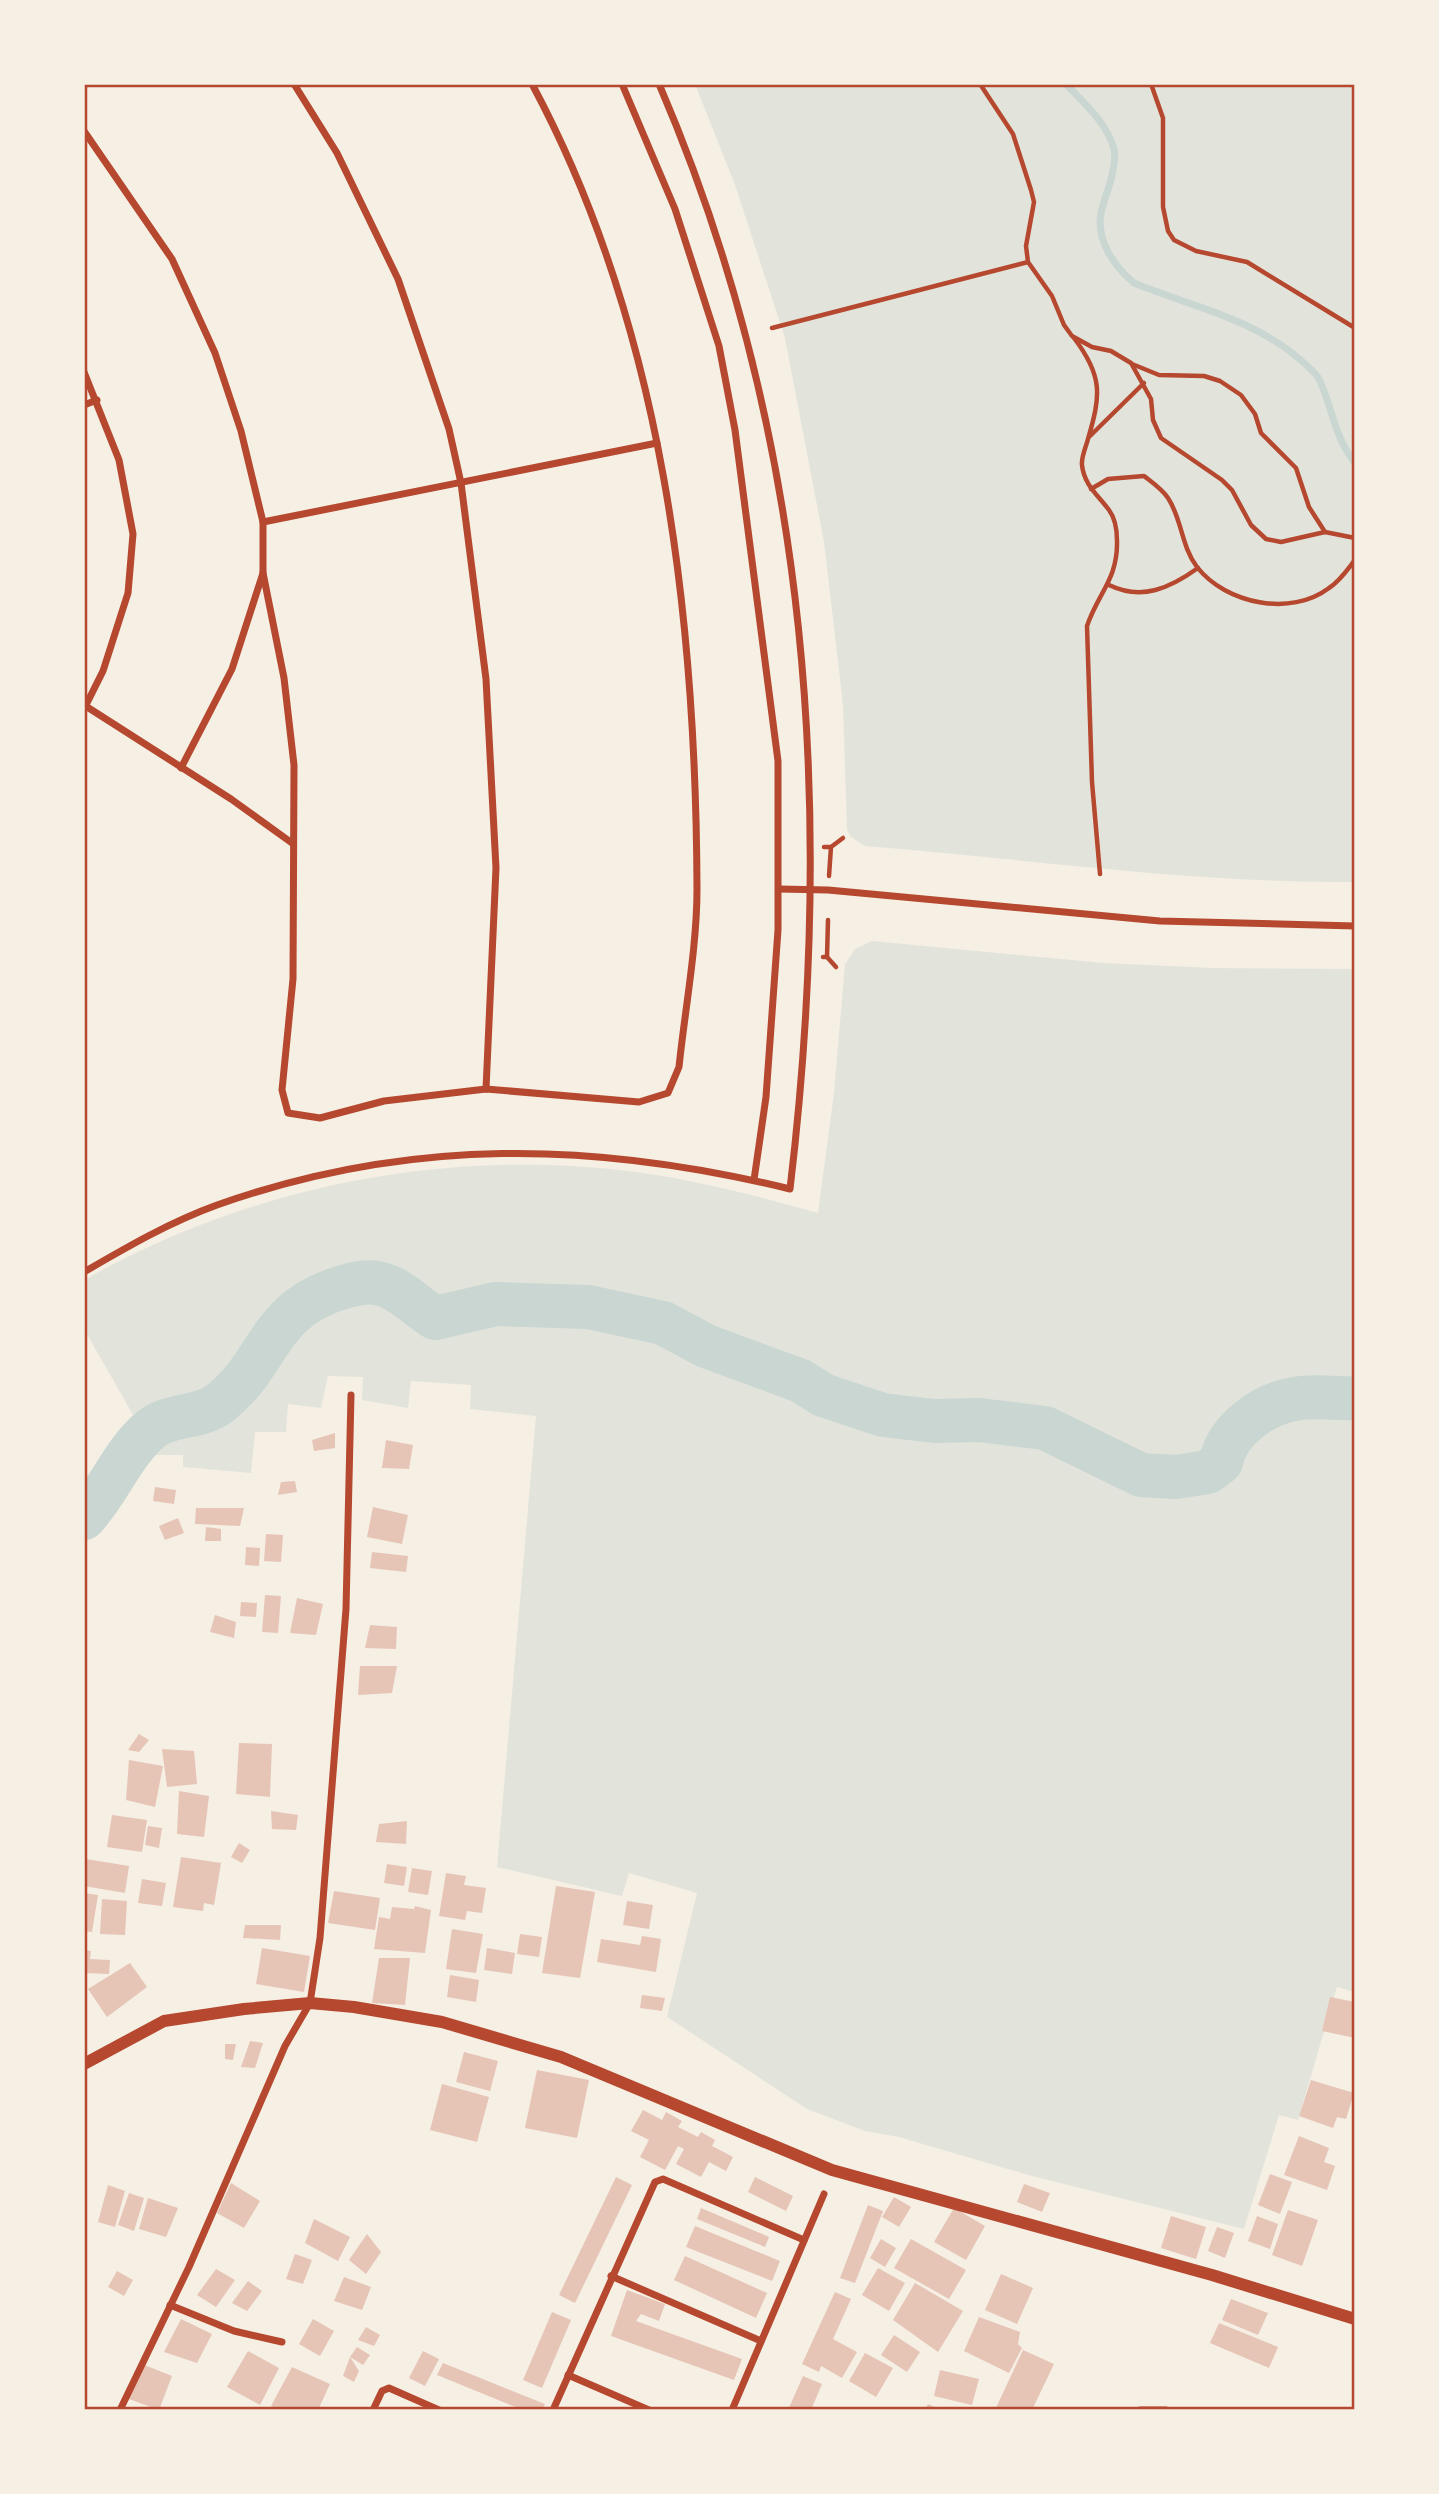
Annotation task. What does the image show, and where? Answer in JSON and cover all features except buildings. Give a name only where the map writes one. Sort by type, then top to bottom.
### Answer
[{"type":"street","points":[[293,84],[337,153],[398,279],[449,429],[461,483],[486,679],[496,868],[486,1089]]},
{"type":"street","points":[[84,131],[172,259],[215,353],[241,430],[263,523],[263,573],[284,678],[294,765],[293,979],[282,1090],[288,1113],[320,1118],[384,1101],[486,1089],[639,1102],[668,1093],[679,1067],[697,891],[687,649],[657,443],[623,307],[596,228],[548,114],[532,84]]},
{"type":"street","points":[[622,84],[675,209],[719,346],[735,430],[778,761],[779,889],[774,1013],[754,1180]]},
{"type":"street","points":[[84,1272],[142,1238],[216,1205],[327,1174],[440,1155],[533,1151],[626,1157],[790,1189],[807,1020],[812,891],[810,779],[804,681],[792,573],[771,436],[734,286],[710,212],[659,84]]},
{"type":"street","points":[[84,372],[119,460],[133,534],[128,593],[103,671],[85,707],[292,843]]},
{"type":"street","points":[[84,405],[97,400]]},
{"type":"street","points":[[263,523],[657,443]]},
{"type":"street","points":[[181,768],[232,669],[263,573]]},
{"type":"street","points":[[779,889],[1160,921],[1355,926]]},
{"type":"street","points":[[120,2410],[263,2104],[285,2046],[310,2003],[320,1938],[346,1609],[351,1395]]},
{"type":"street","points":[[84,2064],[164,2021],[310,2003],[355,2007],[442,2022],[548,2053],[832,2170],[1212,2275],[1355,2319]]},
{"type":"street","points":[[553,2410],[655,2182],[663,2179],[804,2239]]},
{"type":"street","points":[[732,2410],[824,2194]]},
{"type":"street","points":[[611,2276],[761,2341]]},
{"type":"street","points":[[170,2305],[234,2331],[282,2342]]},
{"type":"street","points":[[568,2375],[649,2410]]},
{"type":"street","points":[[373,2410],[382,2391],[389,2388],[439,2410]]},
{"type":"street","points":[[1140,2410],[1166,2410]]},
{"type":"path","points":[[980,84],[1013,134],[1034,202],[1026,246],[1028,262],[1052,296],[1064,325],[1089,357],[1098,382],[1097,407],[1081,463],[1086,482],[1112,513],[1117,533],[1117,558],[1109,585],[1093,609],[1087,626],[1092,782],[1100,874]]},
{"type":"path","points":[[1151,84],[1163,118],[1163,206],[1168,231],[1174,240],[1196,251],[1247,262],[1355,328]]},
{"type":"path","points":[[772,328],[1028,262]]},
{"type":"path","points":[[1072,335],[1092,347],[1111,351],[1131,363],[1167,376],[1204,376],[1220,381],[1241,395],[1255,414],[1261,433],[1296,468],[1310,507],[1325,532]]},
{"type":"path","points":[[1131,363],[1144,383],[1161,439],[1222,480],[1232,491],[1251,525],[1266,539],[1281,542],[1325,532],[1355,538]]},
{"type":"path","points":[[1088,440],[1097,426],[1117,412],[1144,383]]},
{"type":"path","points":[[1091,489],[1108,479],[1144,476],[1170,500],[1182,540],[1198,568],[1220,587],[1247,600],[1274,604],[1303,601],[1328,589],[1355,560]]},
{"type":"path","points":[[1109,585],[1136,593],[1159,590],[1178,583],[1198,568]]},
{"type":"path","points":[[831,847],[843,838]]},
{"type":"path","points":[[827,957],[836,967]]},
{"type":"shaded area","points":[[695,84],[1355,84],[1355,882],[1232,879],[1110,869],[865,846],[851,837],[847,830],[843,705],[824,542],[785,338],[735,185]]},
{"type":"shaded area","points":[[872,941],[1103,963],[1214,968],[1355,969],[1355,1992],[1337,1987],[1298,2120],[1279,2115],[1244,2229],[1032,2176],[899,2137],[865,2131],[807,2109],[667,2017],[697,1893],[629,1873],[622,1896],[497,1867],[536,1416],[470,1409],[471,1385],[411,1381],[408,1408],[362,1400],[363,1377],[328,1376],[321,1408],[288,1404],[286,1432],[255,1432],[251,1473],[183,1467],[183,1455],[156,1455],[84,1329],[84,1280],[145,1249],[208,1222],[273,1201],[339,1184],[406,1172],[474,1166],[543,1165],[611,1169],[690,1181],[818,1213],[834,1093],[845,964],[855,949]]},
{"type":"waterway","points":[[1066,84],[1100,122],[1114,149],[1112,176],[1100,223],[1104,243],[1113,261],[1134,283],[1245,325],[1265,335],[1304,363],[1319,379],[1342,442],[1355,463]]},
{"type":"waterway","points":[[84,1518],[132,1449],[151,1429],[167,1420],[204,1412],[220,1403],[237,1388],[271,1339],[297,1310],[340,1288],[365,1282],[388,1286],[435,1318],[496,1304],[588,1307],[663,1323],[706,1346],[801,1381],[823,1395],[883,1415],[934,1421],[979,1420],[1045,1428],[1141,1475],[1176,1477],[1208,1472],[1221,1462],[1225,1450],[1239,1429],[1271,1406],[1310,1397],[1355,1398]]}]
